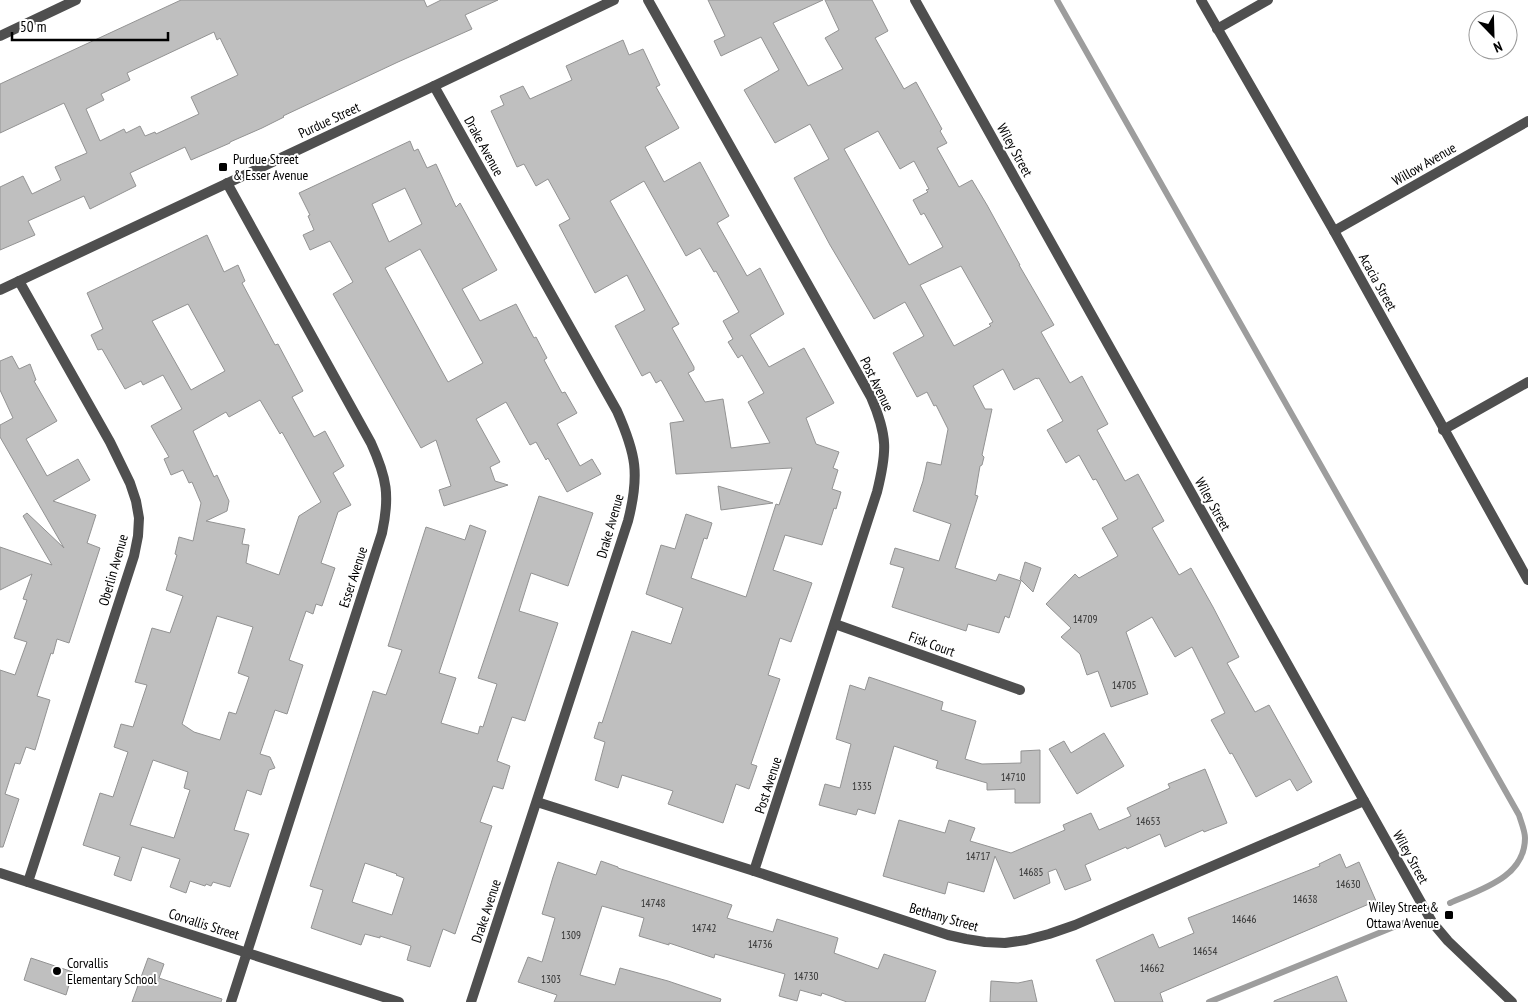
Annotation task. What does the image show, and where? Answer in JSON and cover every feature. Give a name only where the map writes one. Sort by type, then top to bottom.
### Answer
[{"type":"street","points":[[0,36],[76,0]]},
{"type":"street","name":"Purdue Street","points":[[0,290],[614,0]]},
{"type":"street","name":"Post Avenue","points":[[648,0],[871,397],[879,415],[885,451],[882,470],[867,526],[754,871]]},
{"type":"street","name":"Wiley Street","points":[[915,0],[1439,932],[1512,1002]]},
{"type":"street","name":"Acacia Street","points":[[1201,0],[1334,231],[1528,580]]},
{"type":"street","points":[[1217,29],[1268,0]]},
{"type":"street","name":"Drake Avenue","points":[[434,86],[617,411],[632,447],[635,462],[634,497],[628,520],[471,1002]]},
{"type":"street","name":"Willow Avenue","points":[[1334,231],[1528,121]]},
{"type":"street","name":"Esser Avenue","points":[[227,183],[371,443],[383,472],[387,497],[382,533],[231,1002]]},
{"type":"street","name":"Oberlin Avenue","points":[[20,281],[121,463],[136,501],[139,518],[134,556],[28,882]]},
{"type":"street","points":[[1444,430],[1528,382]]},
{"type":"street","name":"Fisk Court","points":[[835,624],[1020,690]]},
{"type":"street","name":"Bethany Street","points":[[537,802],[948,935],[985,942],[1005,943],[1048,934],[1090,918],[1364,801]]},
{"type":"street","name":"Corvallis Street","points":[[0,873],[399,1002]]},
{"type":"building","points":[[181,0],[424,0],[427,7],[441,0],[498,0],[465,15],[472,29],[191,160],[185,147],[130,173],[136,186],[90,209],[84,196],[28,221],[35,235],[0,250],[0,187],[23,176],[32,194],[61,180],[55,167],[87,153],[64,103],[0,133],[0,84]],"holes":[[[214,32],[217,40],[220,38],[238,75],[191,97],[199,114],[156,134],[155,132],[145,136],[140,126],[126,133],[124,129],[100,141],[86,109],[104,100],[101,94],[130,80],[127,73]]]},
{"type":"building","points":[[708,0],[823,0],[773,23],[808,86],[843,69],[825,38],[839,30],[825,0],[872,0],[888,31],[875,38],[904,89],[916,82],[942,129],[940,131],[947,143],[937,148],[959,187],[972,180],[987,205],[1054,325],[1041,332],[1070,383],[1082,376],[1108,424],[1097,430],[1125,481],[1138,474],[1164,521],[1152,528],[1179,575],[1191,568],[1213,607],[1239,657],[1227,663],[1255,712],[1269,705],[1312,782],[1297,791],[1290,779],[1256,797],[1211,720],[1225,713],[1192,647],[1175,657],[1152,617],[1126,632],[1148,694],[1111,707],[1098,671],[1087,675],[1080,654],[1061,637],[1071,628],[1046,604],[1075,574],[1079,578],[1118,556],[1102,528],[1118,519],[1096,479],[1093,480],[1079,455],[1066,463],[1047,430],[1063,421],[1039,378],[1014,390],[1003,369],[973,386],[985,409],[992,409],[975,495],[978,496],[955,568],[996,581],[999,574],[1021,581],[1009,618],[1005,616],[999,633],[968,624],[966,631],[892,607],[904,568],[890,564],[895,548],[939,561],[951,524],[913,511],[927,462],[941,465],[948,429],[927,392],[917,397],[893,353],[924,336],[905,302],[874,319],[830,245],[794,178],[829,159],[810,124],[775,143],[744,90],[779,70],[761,37],[721,56],[714,41],[725,36]],"holes":[[[878,131],[900,169],[914,161],[929,189],[926,190],[928,192],[913,200],[921,215],[924,213],[943,247],[909,265],[844,149]],[[961,266],[993,322],[989,324],[991,326],[954,346],[920,285]]]},
{"type":"building","points":[[623,40],[629,55],[643,49],[660,85],[656,87],[679,128],[645,147],[664,182],[700,162],[729,216],[717,223],[747,276],[760,268],[784,314],[750,335],[769,367],[804,348],[834,403],[806,418],[816,444],[839,452],[833,468],[838,470],[832,489],[841,492],[822,545],[785,535],[773,570],[812,583],[791,642],[780,638],[768,675],[780,679],[751,764],[757,766],[749,789],[736,784],[723,823],[668,804],[673,791],[622,775],[618,788],[595,780],[605,742],[594,738],[599,722],[602,723],[632,631],[671,644],[683,608],[646,594],[661,545],[675,549],[686,514],[712,523],[707,539],[704,538],[691,578],[746,597],[776,504],[779,505],[792,468],[676,474],[670,423],[684,421],[661,380],[656,383],[650,372],[642,376],[615,326],[645,310],[627,275],[595,293],[559,225],[570,219],[548,179],[536,186],[524,164],[517,167],[491,111],[504,105],[500,96],[523,86],[530,99],[572,80],[566,66]],"holes":[[[644,181],[686,256],[700,248],[714,272],[716,271],[739,312],[723,321],[733,339],[728,342],[738,358],[742,355],[764,393],[748,402],[770,443],[731,448],[723,399],[705,402],[688,373],[694,370],[694,367],[672,328],[679,324],[610,201]]]},
{"type":"building","points":[[410,141],[414,151],[418,149],[427,168],[436,164],[456,207],[460,203],[497,270],[462,289],[480,321],[516,304],[547,358],[544,360],[562,393],[565,392],[577,413],[557,424],[580,466],[592,459],[601,474],[567,492],[548,458],[546,460],[536,442],[530,445],[506,402],[476,419],[500,462],[490,467],[495,481],[508,485],[444,506],[439,490],[451,486],[436,440],[421,448],[333,294],[353,282],[330,241],[310,250],[303,235],[314,230],[308,216],[310,215],[299,193]],"holes":[[[405,188],[422,224],[389,242],[372,204]],[[420,249],[483,363],[448,382],[385,268]]]},
{"type":"building","points":[[207,235],[224,272],[238,265],[245,281],[242,283],[275,345],[278,344],[303,391],[292,397],[314,437],[325,431],[344,466],[333,473],[351,505],[338,512],[321,563],[335,568],[322,606],[316,604],[313,614],[306,611],[289,660],[303,665],[287,714],[275,710],[260,754],[270,757],[275,768],[269,770],[261,795],[247,790],[234,830],[249,834],[230,887],[213,882],[211,886],[206,884],[205,886],[190,881],[186,893],[170,887],[180,859],[142,847],[131,881],[114,875],[120,857],[83,845],[100,793],[113,797],[128,752],[114,747],[121,724],[133,727],[147,685],[135,682],[152,628],[170,633],[183,596],[166,590],[177,555],[175,554],[179,537],[193,541],[201,503],[192,482],[189,483],[183,470],[171,475],[164,459],[169,457],[151,426],[182,409],[163,375],[143,385],[141,381],[125,389],[102,349],[98,350],[91,335],[103,329],[87,293]],"holes":[[[188,304],[225,371],[191,390],[152,321]],[[260,400],[280,434],[282,432],[321,502],[299,516],[279,575],[246,563],[249,545],[242,544],[245,529],[206,521],[227,511],[229,501],[217,475],[214,477],[193,431],[226,412],[229,417]],[[217,616],[253,627],[238,673],[249,677],[236,714],[229,712],[220,740],[194,732],[182,724]],[[153,760],[188,772],[184,788],[190,790],[174,838],[130,825]]]},
{"type":"building","points":[[12,356],[19,369],[30,364],[36,380],[34,381],[57,421],[26,439],[47,476],[78,459],[90,480],[53,501],[96,515],[87,543],[100,548],[69,643],[57,639],[53,654],[51,653],[37,696],[50,700],[35,750],[26,747],[20,764],[15,763],[5,794],[19,799],[3,847],[0,847],[0,670],[15,675],[27,642],[14,638],[27,600],[23,599],[32,574],[0,590],[0,547],[52,565],[23,516],[27,513],[64,548],[0,437],[0,425],[13,418],[0,390],[0,361]]},
{"type":"building","points":[[718,486],[773,503],[721,510]]},
{"type":"building","points":[[539,496],[593,513],[568,586],[531,573],[519,611],[558,623],[525,721],[512,717],[497,761],[510,766],[503,789],[493,786],[480,822],[492,826],[455,934],[443,929],[430,967],[407,960],[411,946],[380,936],[380,938],[365,934],[361,945],[311,928],[323,890],[310,886],[373,691],[386,695],[402,650],[388,646],[426,527],[465,540],[470,525],[486,531],[439,673],[456,678],[441,723],[478,734],[480,726],[483,727],[497,684],[478,678]],"holes":[[[365,863],[404,878],[392,915],[352,902]]]},
{"type":"building","points":[[1025,562],[1041,568],[1033,592],[1020,579]]},
{"type":"building","points":[[869,677],[943,702],[941,710],[976,721],[965,759],[982,764],[1021,763],[1021,751],[1040,750],[1040,803],[1015,803],[1015,789],[987,790],[987,783],[936,768],[938,761],[894,746],[875,814],[858,809],[856,815],[819,805],[825,784],[840,788],[851,744],[836,739],[850,685],[865,690]]},
{"type":"building","points":[[1104,733],[1124,766],[1077,794],[1049,749],[1064,741],[1071,753]]},
{"type":"building","points":[[1205,769],[1227,823],[1204,832],[1203,830],[1165,847],[1160,834],[1127,849],[1126,847],[1085,865],[1091,880],[1065,890],[1056,869],[1048,872],[1050,883],[1014,899],[995,856],[984,892],[948,882],[945,894],[883,876],[899,820],[945,833],[949,820],[975,828],[970,841],[1011,853],[1065,830],[1063,825],[1091,813],[1099,830],[1131,816],[1127,808],[1170,788],[1168,784]]},
{"type":"building","points":[[1340,854],[1346,868],[1359,862],[1376,901],[1160,993],[1163,1002],[1115,1002],[1096,960],[1153,934],[1159,948],[1194,933],[1188,918],[1320,866],[1319,864]]},
{"type":"building","points":[[601,861],[732,905],[727,918],[773,932],[777,919],[838,938],[834,953],[878,969],[884,954],[936,971],[925,1002],[847,1002],[822,993],[821,996],[800,990],[797,1001],[779,996],[785,974],[715,954],[714,958],[669,943],[669,945],[639,936],[644,918],[602,906],[580,975],[615,985],[620,968],[668,981],[721,999],[720,1002],[554,1002],[557,995],[518,982],[528,957],[542,962],[555,918],[542,914],[558,862],[596,875]]},
{"type":"building","points":[[31,958],[73,972],[66,995],[24,980]]},
{"type":"building","points":[[148,958],[164,964],[159,978],[222,999],[221,1002],[132,1002]]},
{"type":"building","points":[[1337,976],[1347,1002],[1274,1002],[1274,1001]]},
{"type":"building","points":[[1032,980],[1037,1002],[990,1002],[991,981],[1018,983]]},
{"type":"waterway","points":[[1057,0],[1519,815],[1525,838],[1523,852],[1517,863],[1509,873],[1498,881],[1450,903]]},
{"type":"waterway","points":[[1209,1002],[1406,922]]},
{"type":"place","name":"Purdue Street & Esser Avenue","points":[[223,167]]},
{"type":"place","name":"Wiley Street & Ottawa Avenue","points":[[1449,915]]},
{"type":"place","name":"Corvallis Elementary School","points":[[57,971]]}]
